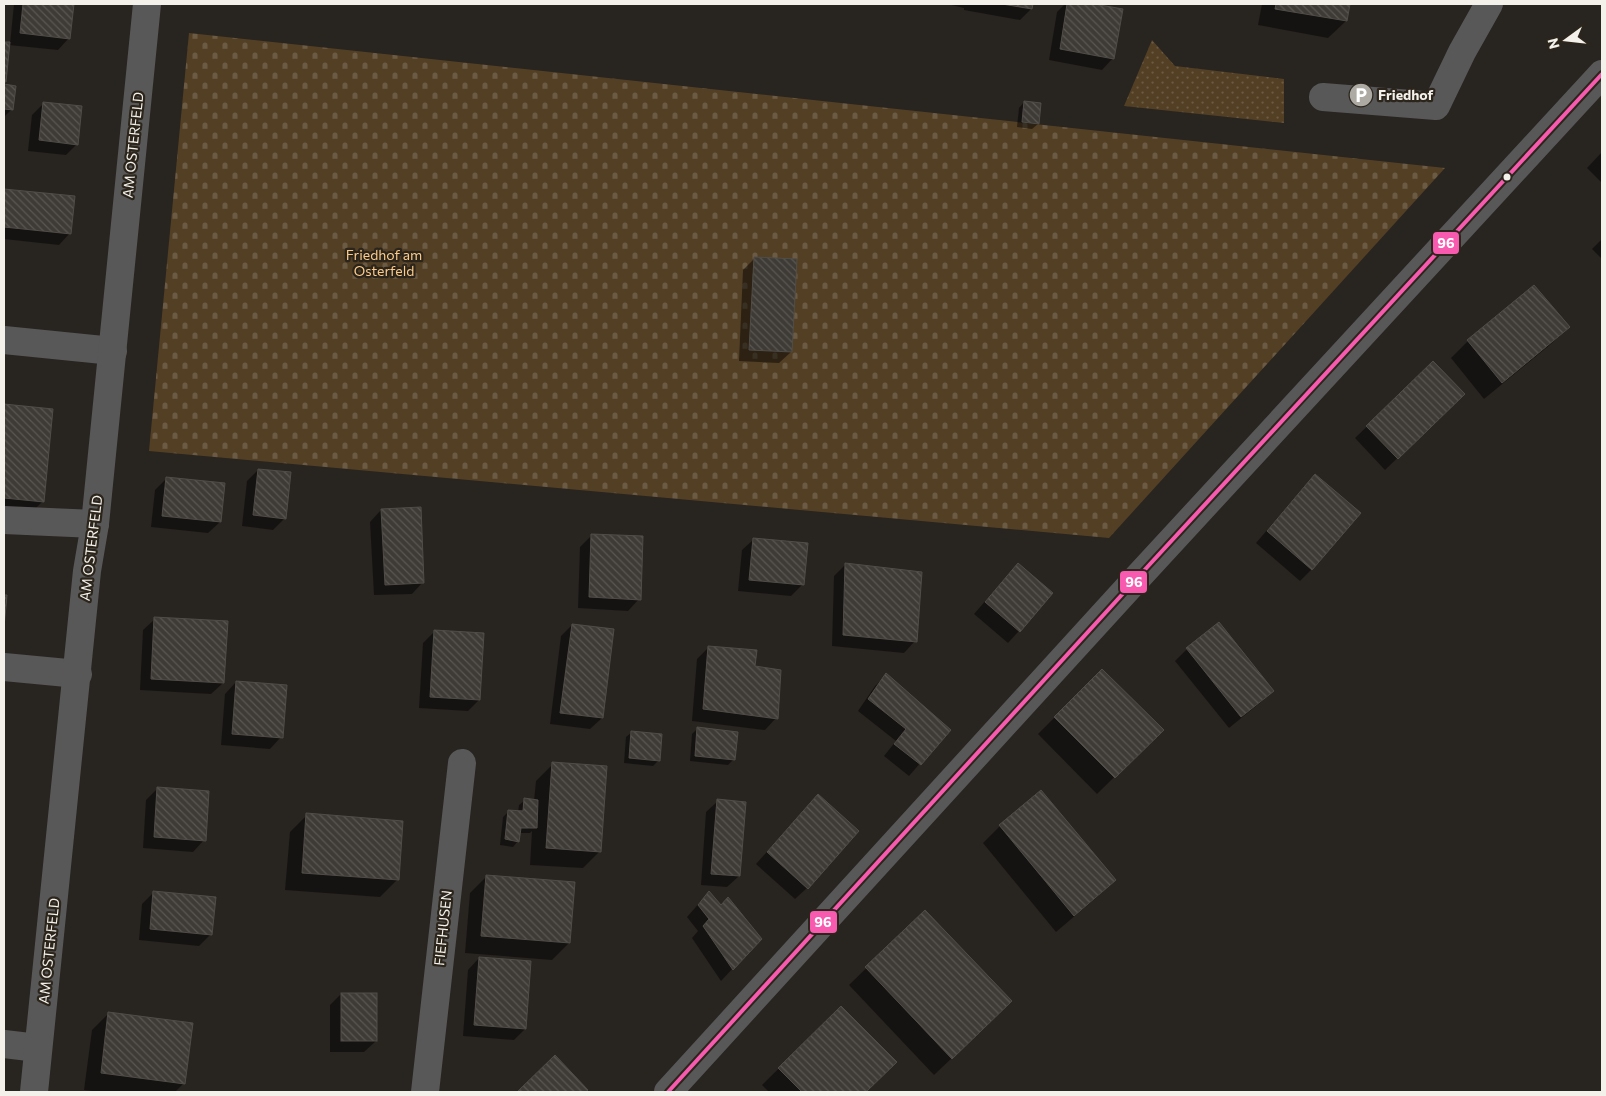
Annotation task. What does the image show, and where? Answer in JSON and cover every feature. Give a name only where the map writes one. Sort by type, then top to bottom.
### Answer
[{"type":"street","name":"AM OSTERFELD","points":[[34,1092],[88,571],[95,524],[147,4]]},
{"type":"street","points":[[1323,97],[1436,106],[1462,52],[1489,4]]},
{"type":"street","points":[[668,1092],[1139,576],[1602,74]]},
{"type":"street","points":[[4,340],[112,351]]},
{"type":"street","points":[[4,520],[95,524]]},
{"type":"street","points":[[4,668],[78,674]]},
{"type":"street","name":"FIEFHUSEN","points":[[425,1092],[462,763]]},
{"type":"street","points":[[4,1044],[38,1048]]},
{"type":"green space","name":"Friedhof am Osterfeld","points":[[189,33],[1445,168],[1109,538],[149,451]]},
{"type":"green space","points":[[1152,40],[1175,66],[1284,79],[1284,123],[1124,106]]},
{"type":"building","points":[[23,4],[74,4],[70,39],[20,33]]},
{"type":"building","points":[[1002,4],[1033,4],[1032,9]]},
{"type":"building","points":[[1067,4],[1094,4],[1123,9],[1114,59],[1060,49]]},
{"type":"building","points":[[1276,4],[1350,4],[1347,21],[1275,9]]},
{"type":"building","points":[[4,42],[10,42],[6,82],[4,82]]},
{"type":"building","points":[[4,84],[16,86],[13,110],[4,109]]},
{"type":"building","points":[[1024,101],[1041,103],[1039,124],[1022,122]]},
{"type":"building","points":[[43,102],[82,106],[78,145],[39,140]]},
{"type":"building","points":[[4,189],[75,196],[71,234],[4,227]]},
{"type":"building","points":[[754,257],[797,259],[792,352],[749,350]]},
{"type":"building","points":[[1534,285],[1570,327],[1502,383],[1467,340]]},
{"type":"building","points":[[1433,361],[1465,394],[1398,459],[1366,426]]},
{"type":"building","points":[[4,404],[53,409],[44,502],[4,498]]},
{"type":"building","points":[[258,469],[291,472],[286,519],[253,515]]},
{"type":"building","points":[[1315,474],[1361,513],[1312,570],[1267,531]]},
{"type":"building","points":[[166,477],[225,483],[221,522],[162,516]]},
{"type":"building","points":[[421,507],[424,583],[385,585],[381,509]]},
{"type":"building","points":[[591,534],[643,536],[641,600],[589,597]]},
{"type":"building","points":[[753,538],[808,543],[804,585],[749,580]]},
{"type":"building","points":[[845,563],[922,572],[917,642],[843,635]]},
{"type":"building","points":[[1018,563],[1053,593],[1020,632],[985,602]]},
{"type":"building","points":[[4,595],[7,595],[4,627]]},
{"type":"building","points":[[154,617],[228,621],[224,683],[151,679]]},
{"type":"building","points":[[1219,622],[1274,691],[1241,717],[1186,648]]},
{"type":"building","points":[[572,624],[614,629],[603,718],[560,713]]},
{"type":"building","points":[[434,630],[484,633],[480,700],[430,697]]},
{"type":"building","points":[[708,646],[757,650],[755,666],[781,670],[778,719],[703,709]]},
{"type":"building","points":[[1102,669],[1164,730],[1115,778],[1054,717]]},
{"type":"building","points":[[886,673],[951,730],[921,765],[894,744],[906,729],[868,699]]},
{"type":"building","points":[[236,681],[287,685],[283,738],[232,734]]},
{"type":"building","points":[[697,727],[738,732],[735,760],[695,756]]},
{"type":"building","points":[[631,731],[662,734],[660,761],[629,758]]},
{"type":"building","points":[[552,762],[607,766],[601,852],[546,848]]},
{"type":"building","points":[[157,787],[209,791],[206,841],[154,837]]},
{"type":"building","points":[[1041,790],[1116,880],[1074,916],[999,825]]},
{"type":"building","points":[[818,794],[859,831],[808,889],[767,852]]},
{"type":"building","points":[[524,798],[538,800],[537,828],[521,828],[519,842],[505,839],[508,810],[523,811]]},
{"type":"building","points":[[717,799],[746,802],[740,876],[711,874]]},
{"type":"building","points":[[306,813],[403,821],[399,880],[302,873]]},
{"type":"building","points":[[486,875],[575,882],[570,943],[481,936]]},
{"type":"building","points":[[153,891],[216,897],[212,935],[150,929]]},
{"type":"building","points":[[709,891],[721,905],[728,897],[762,939],[733,970],[703,926],[709,919],[698,905]]},
{"type":"building","points":[[925,910],[1012,1001],[952,1059],[865,967]]},
{"type":"building","points":[[479,957],[531,961],[526,1029],[474,1025]]},
{"type":"building","points":[[341,993],[377,993],[377,1041],[341,1041]]},
{"type":"building","points":[[841,1006],[897,1062],[866,1092],[802,1092],[778,1068]]},
{"type":"building","points":[[108,1012],[193,1023],[185,1084],[101,1073]]},
{"type":"building","points":[[555,1055],[588,1090],[586,1092],[517,1092]]},
{"type":"transit line","name":"96","points":[[668,1092],[1139,576],[1602,74]]},
{"type":"place","name":"Friedhof","points":[[1361,95]]}]
